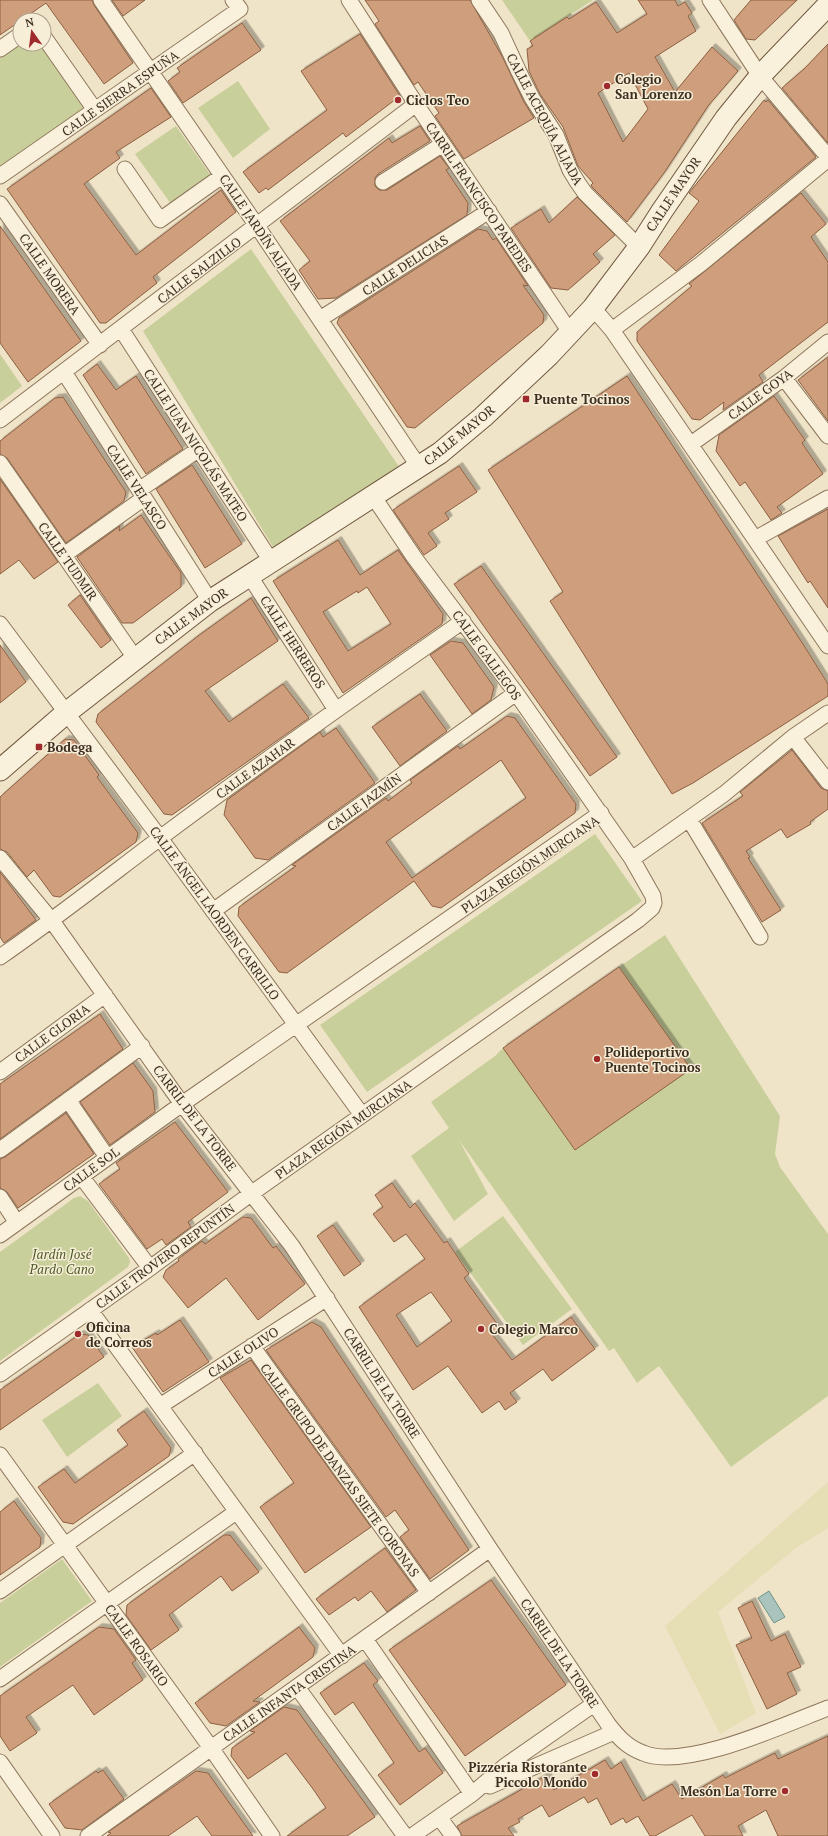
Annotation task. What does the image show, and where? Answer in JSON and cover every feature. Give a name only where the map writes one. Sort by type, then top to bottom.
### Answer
[{"type":"main road","name":"CALLE MAYOR","points":[[0,770],[66,713],[210,601],[249,574],[419,467],[456,441],[483,417],[523,380],[593,308],[638,247],[726,118],[760,76],[828,5]]},
{"type":"street","name":"CALLE JARDÍN ALJADA","points":[[101,0],[257,226],[419,467]]},
{"type":"street","name":"CARRIL FRANCISCO PAREDES","points":[[349,0],[416,104],[570,332]]},
{"type":"street","name":"CALLE ACEQUÍA ALJADA","points":[[479,0],[501,32],[518,72],[532,98],[556,135],[570,170],[578,183],[585,193],[638,247]]},
{"type":"street","points":[[612,330],[702,263],[828,158],[760,76],[710,0]]},
{"type":"street","points":[[824,0],[828,5]]},
{"type":"street","name":"CALLE SIERRA ESPUÑA","points":[[0,176],[150,72],[236,5]]},
{"type":"street","points":[[0,49],[12,41]]},
{"type":"street","points":[[52,48],[95,110]]},
{"type":"street","name":"CALLE SALZILLO","points":[[0,420],[416,104]]},
{"type":"street","points":[[383,182],[443,144]]},
{"type":"street","points":[[125,169],[160,220],[222,176]]},
{"type":"street","name":"CALLE MORERA","points":[[0,204],[100,345]]},
{"type":"street","name":"CALLE DELICIAS","points":[[320,319],[489,211]]},
{"type":"street","points":[[593,308],[612,330],[828,646]]},
{"type":"street","name":"CALLE JUAN NICOLÁS MATEO","points":[[121,329],[271,561]]},
{"type":"street","name":"CALLE GOYA","points":[[691,444],[784,378],[828,342]]},
{"type":"street","name":"CALLE VELASCO","points":[[64,372],[210,601]]},
{"type":"street","points":[[784,378],[828,436]]},
{"type":"street","points":[[64,555],[199,450]]},
{"type":"street","name":"CALLE TUDMIR","points":[[0,463],[135,658]]},
{"type":"street","name":"CALLE GALLEGOS","points":[[373,496],[414,557],[516,693],[601,813]]},
{"type":"street","points":[[755,539],[828,498]]},
{"type":"street","name":"CALLE HERREROS","points":[[249,574],[336,710]]},
{"type":"street","name":"CALLE AZAHAR","points":[[0,957],[52,921],[160,838],[336,710],[463,621]]},
{"type":"street","name":"CALLE ÁNGEL LAORDEN CARRILLO","points":[[0,624],[160,838],[362,1115]]},
{"type":"street","name":"CALLE JAZMÍN","points":[[213,911],[516,693]]},
{"type":"street","points":[[632,859],[724,794],[793,738],[828,713]]},
{"type":"street","points":[[793,738],[828,782]]},
{"type":"street","name":"PLAZA REGIÓN MURCIANA","points":[[182,1104],[601,813],[632,859],[653,896],[654,903],[647,913],[414,1080],[252,1193]]},
{"type":"street","points":[[689,819],[760,937]]},
{"type":"street","name":"CARRIL DE LA TORRE","points":[[0,858],[52,921],[182,1104],[292,1246],[490,1550],[594,1704],[620,1739],[644,1754],[655,1756],[689,1755],[707,1752],[767,1732],[828,1708]]},
{"type":"street","name":"CALLE GLORIA","points":[[0,1072],[105,995]]},
{"type":"street","points":[[0,1150],[142,1046]]},
{"type":"street","points":[[68,1100],[107,1157]]},
{"type":"street","name":"CALLE SOL","points":[[0,1235],[182,1104]]},
{"type":"street","points":[[81,1176],[150,1268]]},
{"type":"street","name":"CALLE TROVERO REPUNTÍN","points":[[0,1374],[150,1268],[252,1193]]},
{"type":"street","points":[[0,1197],[17,1223]]},
{"type":"street","name":"CALLE OLIVO","points":[[160,1406],[326,1298]]},
{"type":"street","points":[[90,1310],[342,1656]]},
{"type":"street","name":"CALLE GRUPO DE DANZAS SIETE CORONAS","points":[[252,1346],[429,1593]]},
{"type":"street","points":[[0,1591],[195,1453]]},
{"type":"street","name":"CALLE ROSARIO","points":[[0,1455],[211,1748],[272,1836]]},
{"type":"street","points":[[0,1680],[236,1512]]},
{"type":"street","name":"CALLE INFANTA CRISTINA","points":[[88,1836],[490,1550]]},
{"type":"street","points":[[365,1639],[472,1794]]},
{"type":"street","points":[[297,1687],[405,1836]]},
{"type":"street","points":[[412,1836],[472,1794],[505,1766],[594,1704]]},
{"type":"street","points":[[472,1794],[614,1732]]},
{"type":"street","points":[[0,1762],[52,1836]]},
{"type":"street","points":[[439,1817],[453,1836]]},
{"type":"shaded area","points":[[828,1482],[828,1528],[796,1548],[718,1612],[756,1713],[720,1734],[665,1626]]},
{"type":"green space","points":[[502,0],[593,0],[530,41]]},
{"type":"green space","points":[[12,46],[12,52],[50,52],[95,110],[0,176],[0,49]]},
{"type":"green space","points":[[238,81],[270,129],[233,158],[198,108]]},
{"type":"green space","points":[[176,126],[210,174],[171,204],[135,154]]},
{"type":"green space","points":[[251,249],[400,468],[273,547],[143,331]]},
{"type":"green space","points":[[0,354],[22,386],[0,403]]},
{"type":"green space","points":[[595,834],[642,901],[367,1092],[320,1025]]},
{"type":"green space","points":[[665,935],[780,1116],[775,1154],[780,1167],[828,1234],[828,1396],[731,1467],[659,1366],[637,1383],[614,1348],[609,1351],[459,1140],[488,1194],[454,1221],[411,1156],[449,1128],[431,1102],[495,1056],[503,1048]]},
{"type":"green space","name":"Jardín José Pardo Cano","points":[[80,1196],[88,1201],[129,1258],[130,1262],[128,1267],[0,1361],[0,1252],[74,1198]]},
{"type":"green space","points":[[503,1216],[572,1309],[523,1345],[455,1252]]},
{"type":"green space","points":[[98,1383],[122,1416],[67,1457],[42,1420]]},
{"type":"green space","points":[[62,1559],[92,1601],[0,1667],[0,1603]]},
{"type":"water","points":[[769,1591],[785,1617],[774,1623],[758,1598]]},
{"type":"building","points":[[0,0],[92,0],[133,63],[104,84],[46,3],[33,12],[12,12],[12,27],[0,35]]},
{"type":"building","points":[[112,0],[145,0],[123,16]]},
{"type":"building","points":[[365,0],[470,0],[503,58],[524,102],[534,118],[464,159],[435,116],[439,113],[418,82],[414,85],[375,24],[379,21]]},
{"type":"building","name":"Colegio San Lorenzo","points":[[638,0],[675,0],[678,6],[685,2],[692,13],[688,16],[696,31],[655,57],[675,92],[712,47],[738,71],[708,106],[664,173],[627,222],[592,187],[591,185],[593,183],[578,166],[563,127],[540,94],[529,71],[527,49],[533,46],[530,41],[567,17],[569,19],[596,2],[617,33],[647,14]],"holes":[[[629,73],[648,109],[623,142],[598,93]]]},
{"type":"building","points":[[751,0],[797,0],[755,40],[746,39],[734,20]]},
{"type":"building","points":[[242,23],[261,50],[183,103],[168,81],[180,72],[177,68]]},
{"type":"building","points":[[360,34],[400,96],[346,137],[343,133],[268,190],[266,188],[259,193],[243,172],[327,110],[301,71]]},
{"type":"building","points":[[828,44],[828,143],[782,88],[804,69]]},
{"type":"building","points":[[151,88],[171,117],[116,152],[120,158],[84,184],[136,255],[221,190],[236,212],[153,277],[157,283],[106,323],[100,323],[7,189]]},
{"type":"building","points":[[764,100],[766,102],[768,100],[816,157],[676,271],[659,255],[699,201],[689,193]]},
{"type":"building","points":[[420,126],[430,141],[378,174],[375,178],[375,186],[379,190],[387,190],[440,156],[449,168],[446,170],[468,203],[467,215],[336,298],[318,299],[299,270],[310,261],[280,221],[389,138],[392,143]]},
{"type":"building","points":[[801,193],[826,224],[811,237],[828,262],[828,322],[759,375],[763,382],[723,410],[724,402],[700,420],[692,419],[637,341],[637,332],[692,286],[689,284]]},
{"type":"building","points":[[577,197],[615,235],[593,254],[600,262],[568,290],[551,288],[511,228],[541,209],[549,223]]},
{"type":"building","points":[[0,226],[81,341],[28,382],[0,343]]},
{"type":"building","points":[[478,229],[487,231],[493,240],[496,238],[528,286],[523,285],[544,315],[543,323],[415,428],[407,427],[337,323],[339,318]]},
{"type":"building","points":[[828,357],[828,421],[798,380]]},
{"type":"building","points":[[97,364],[116,390],[136,376],[183,449],[146,474],[83,375]]},
{"type":"building","points":[[627,376],[828,684],[828,696],[693,783],[672,794],[550,601],[563,592],[488,470]]},
{"type":"building","points":[[774,396],[805,440],[802,443],[823,474],[777,507],[782,513],[771,520],[745,482],[740,486],[716,451],[719,435]]},
{"type":"building","points":[[63,397],[126,492],[124,501],[66,543],[7,458],[0,454],[0,441],[55,398]]},
{"type":"building","points":[[192,465],[242,544],[205,568],[156,489]]},
{"type":"building","points":[[459,466],[477,492],[445,513],[449,519],[428,533],[437,546],[424,555],[393,510]]},
{"type":"building","points":[[0,479],[58,562],[34,579],[19,560],[0,574]]},
{"type":"building","points":[[828,509],[828,608],[810,581],[808,583],[778,536]]},
{"type":"building","points":[[141,515],[181,573],[181,587],[133,623],[122,623],[77,557],[120,526],[119,531]]},
{"type":"building","points":[[338,540],[360,575],[398,550],[443,614],[442,624],[343,693],[273,581]],"holes":[[[367,587],[391,624],[348,651],[323,612],[357,591],[358,593]]]},
{"type":"building","points":[[481,566],[617,757],[590,776],[454,584]]},
{"type":"building","points":[[80,595],[111,640],[101,648],[68,605]]},
{"type":"building","points":[[251,598],[278,641],[205,691],[229,722],[283,684],[309,718],[172,815],[164,814],[96,722],[98,714],[198,636]]},
{"type":"building","points":[[451,641],[463,643],[494,687],[491,700],[472,714],[430,655]]},
{"type":"building","points":[[0,645],[26,682],[0,703]]},
{"type":"building","points":[[420,694],[447,731],[400,766],[372,727]]},
{"type":"building","points":[[507,716],[515,718],[576,804],[575,813],[441,908],[432,906],[414,881],[287,973],[279,972],[238,916],[239,907],[296,866],[292,865],[386,798],[388,801],[412,783],[410,780],[458,746],[460,749]],"holes":[[[501,760],[526,798],[412,878],[386,842]]]},
{"type":"building","points":[[336,728],[375,783],[268,860],[255,858],[224,815],[227,800],[320,732],[323,737]]},
{"type":"building","points":[[65,739],[74,740],[99,775],[97,777],[138,833],[136,842],[60,897],[53,896],[34,870],[27,877],[7,852],[0,849],[0,797]]},
{"type":"building","points":[[792,750],[821,788],[828,791],[828,809],[810,822],[811,824],[787,838],[781,829],[746,851],[750,857],[748,858],[781,910],[762,922],[702,823],[743,796],[740,792]]},
{"type":"building","points":[[0,872],[36,920],[4,943],[0,937]]},
{"type":"building","name":"Polideportivo Puente Tocinos","points":[[619,967],[691,1069],[575,1150],[503,1048]]},
{"type":"building","points":[[100,1014],[123,1049],[0,1139],[0,1084]]},
{"type":"building","points":[[133,1063],[153,1091],[155,1112],[110,1145],[80,1102]]},
{"type":"building","points":[[66,1113],[94,1154],[18,1208],[7,1192],[0,1188],[0,1159],[5,1157]]},
{"type":"building","points":[[175,1122],[228,1192],[188,1222],[191,1227],[166,1245],[162,1239],[147,1249],[99,1184],[120,1169],[116,1163]]},
{"type":"building","points":[[392,1183],[410,1208],[415,1203],[444,1243],[447,1241],[469,1274],[464,1278],[500,1328],[492,1334],[512,1360],[571,1317],[595,1349],[552,1381],[543,1369],[510,1393],[517,1402],[505,1410],[499,1401],[482,1413],[448,1366],[413,1390],[359,1307],[425,1259],[406,1234],[394,1242],[373,1214],[383,1207],[375,1195]],"holes":[[[431,1292],[452,1321],[417,1347],[396,1315]]]},
{"type":"building","points":[[243,1217],[251,1218],[273,1248],[276,1246],[305,1284],[258,1320],[226,1278],[188,1308],[163,1277],[166,1270],[202,1241],[205,1244]]},
{"type":"building","points":[[333,1225],[361,1264],[344,1276],[317,1236]]},
{"type":"building","points":[[180,1320],[209,1362],[163,1392],[132,1347],[156,1333],[157,1335]]},
{"type":"building","points":[[312,1322],[321,1327],[469,1550],[430,1579],[400,1537],[409,1530],[395,1510],[386,1517],[266,1350]]},
{"type":"building","points":[[80,1334],[88,1335],[104,1357],[0,1430],[0,1390]]},
{"type":"building","points":[[251,1360],[371,1527],[305,1573],[260,1507],[294,1483],[220,1378]]},
{"type":"building","points":[[144,1411],[171,1448],[169,1456],[73,1524],[63,1522],[38,1487],[64,1469],[75,1483],[128,1445],[117,1430]]},
{"type":"building","points":[[14,1501],[41,1538],[40,1547],[0,1575],[0,1512]]},
{"type":"building","points":[[224,1535],[230,1535],[259,1572],[232,1591],[221,1576],[169,1615],[179,1630],[151,1650],[126,1615],[127,1605]]},
{"type":"building","points":[[385,1548],[416,1590],[387,1612],[371,1591],[358,1601],[355,1597],[329,1615],[316,1599]]},
{"type":"building","points":[[491,1580],[566,1685],[465,1756],[389,1650]]},
{"type":"building","points":[[752,1601],[771,1641],[785,1634],[801,1667],[787,1673],[797,1694],[767,1709],[736,1645],[752,1638],[738,1608]]},
{"type":"building","points":[[99,1627],[114,1629],[136,1660],[132,1663],[143,1680],[94,1715],[73,1685],[26,1717],[37,1733],[10,1751],[0,1736],[0,1696]]},
{"type":"building","points":[[299,1627],[315,1648],[313,1657],[253,1701],[260,1702],[226,1726],[210,1723],[195,1703]]},
{"type":"building","points":[[364,1663],[378,1681],[373,1685],[419,1752],[425,1748],[443,1773],[400,1805],[378,1775],[394,1763],[353,1702],[335,1715],[320,1693]]},
{"type":"building","points":[[284,1707],[297,1710],[375,1817],[347,1836],[287,1836],[326,1808],[313,1789],[286,1753],[248,1779],[231,1756],[232,1748],[255,1732],[250,1731]]},
{"type":"building","points":[[828,1736],[828,1836],[778,1836],[766,1810],[738,1826],[743,1836],[705,1836],[692,1815],[655,1836],[650,1836],[638,1816],[626,1823],[623,1818],[611,1825],[597,1798],[588,1803],[584,1797],[549,1817],[542,1805],[518,1819],[520,1822],[508,1828],[514,1836],[462,1836],[457,1826],[547,1775],[554,1790],[605,1760],[611,1769],[621,1762],[643,1801],[672,1784],[682,1799],[723,1775],[725,1778],[775,1753],[778,1759]]},
{"type":"building","points":[[103,1770],[124,1799],[82,1830],[65,1828],[49,1804],[96,1771],[98,1773]]},
{"type":"building","points":[[196,1771],[208,1773],[253,1836],[212,1836],[197,1816],[168,1836],[107,1836],[111,1833],[108,1832]]},
{"type":"place","name":"Colegio San Lorenzo","points":[[607,86]]},
{"type":"place","name":"Ciclos Teo","points":[[398,100]]},
{"type":"place","name":"Puente Tocinos","points":[[526,399]]},
{"type":"place","name":"Bodega","points":[[39,747]]},
{"type":"place","name":"Polideportivo Puente Tocinos","points":[[597,1059]]},
{"type":"place","name":"Colegio Marco","points":[[481,1329]]},
{"type":"place","name":"Oficina de Correos","points":[[78,1334]]},
{"type":"place","name":"Pizzeria Ristorante Piccolo Mondo","points":[[595,1774]]},
{"type":"place","name":"Mesón La Torre","points":[[785,1791]]}]
